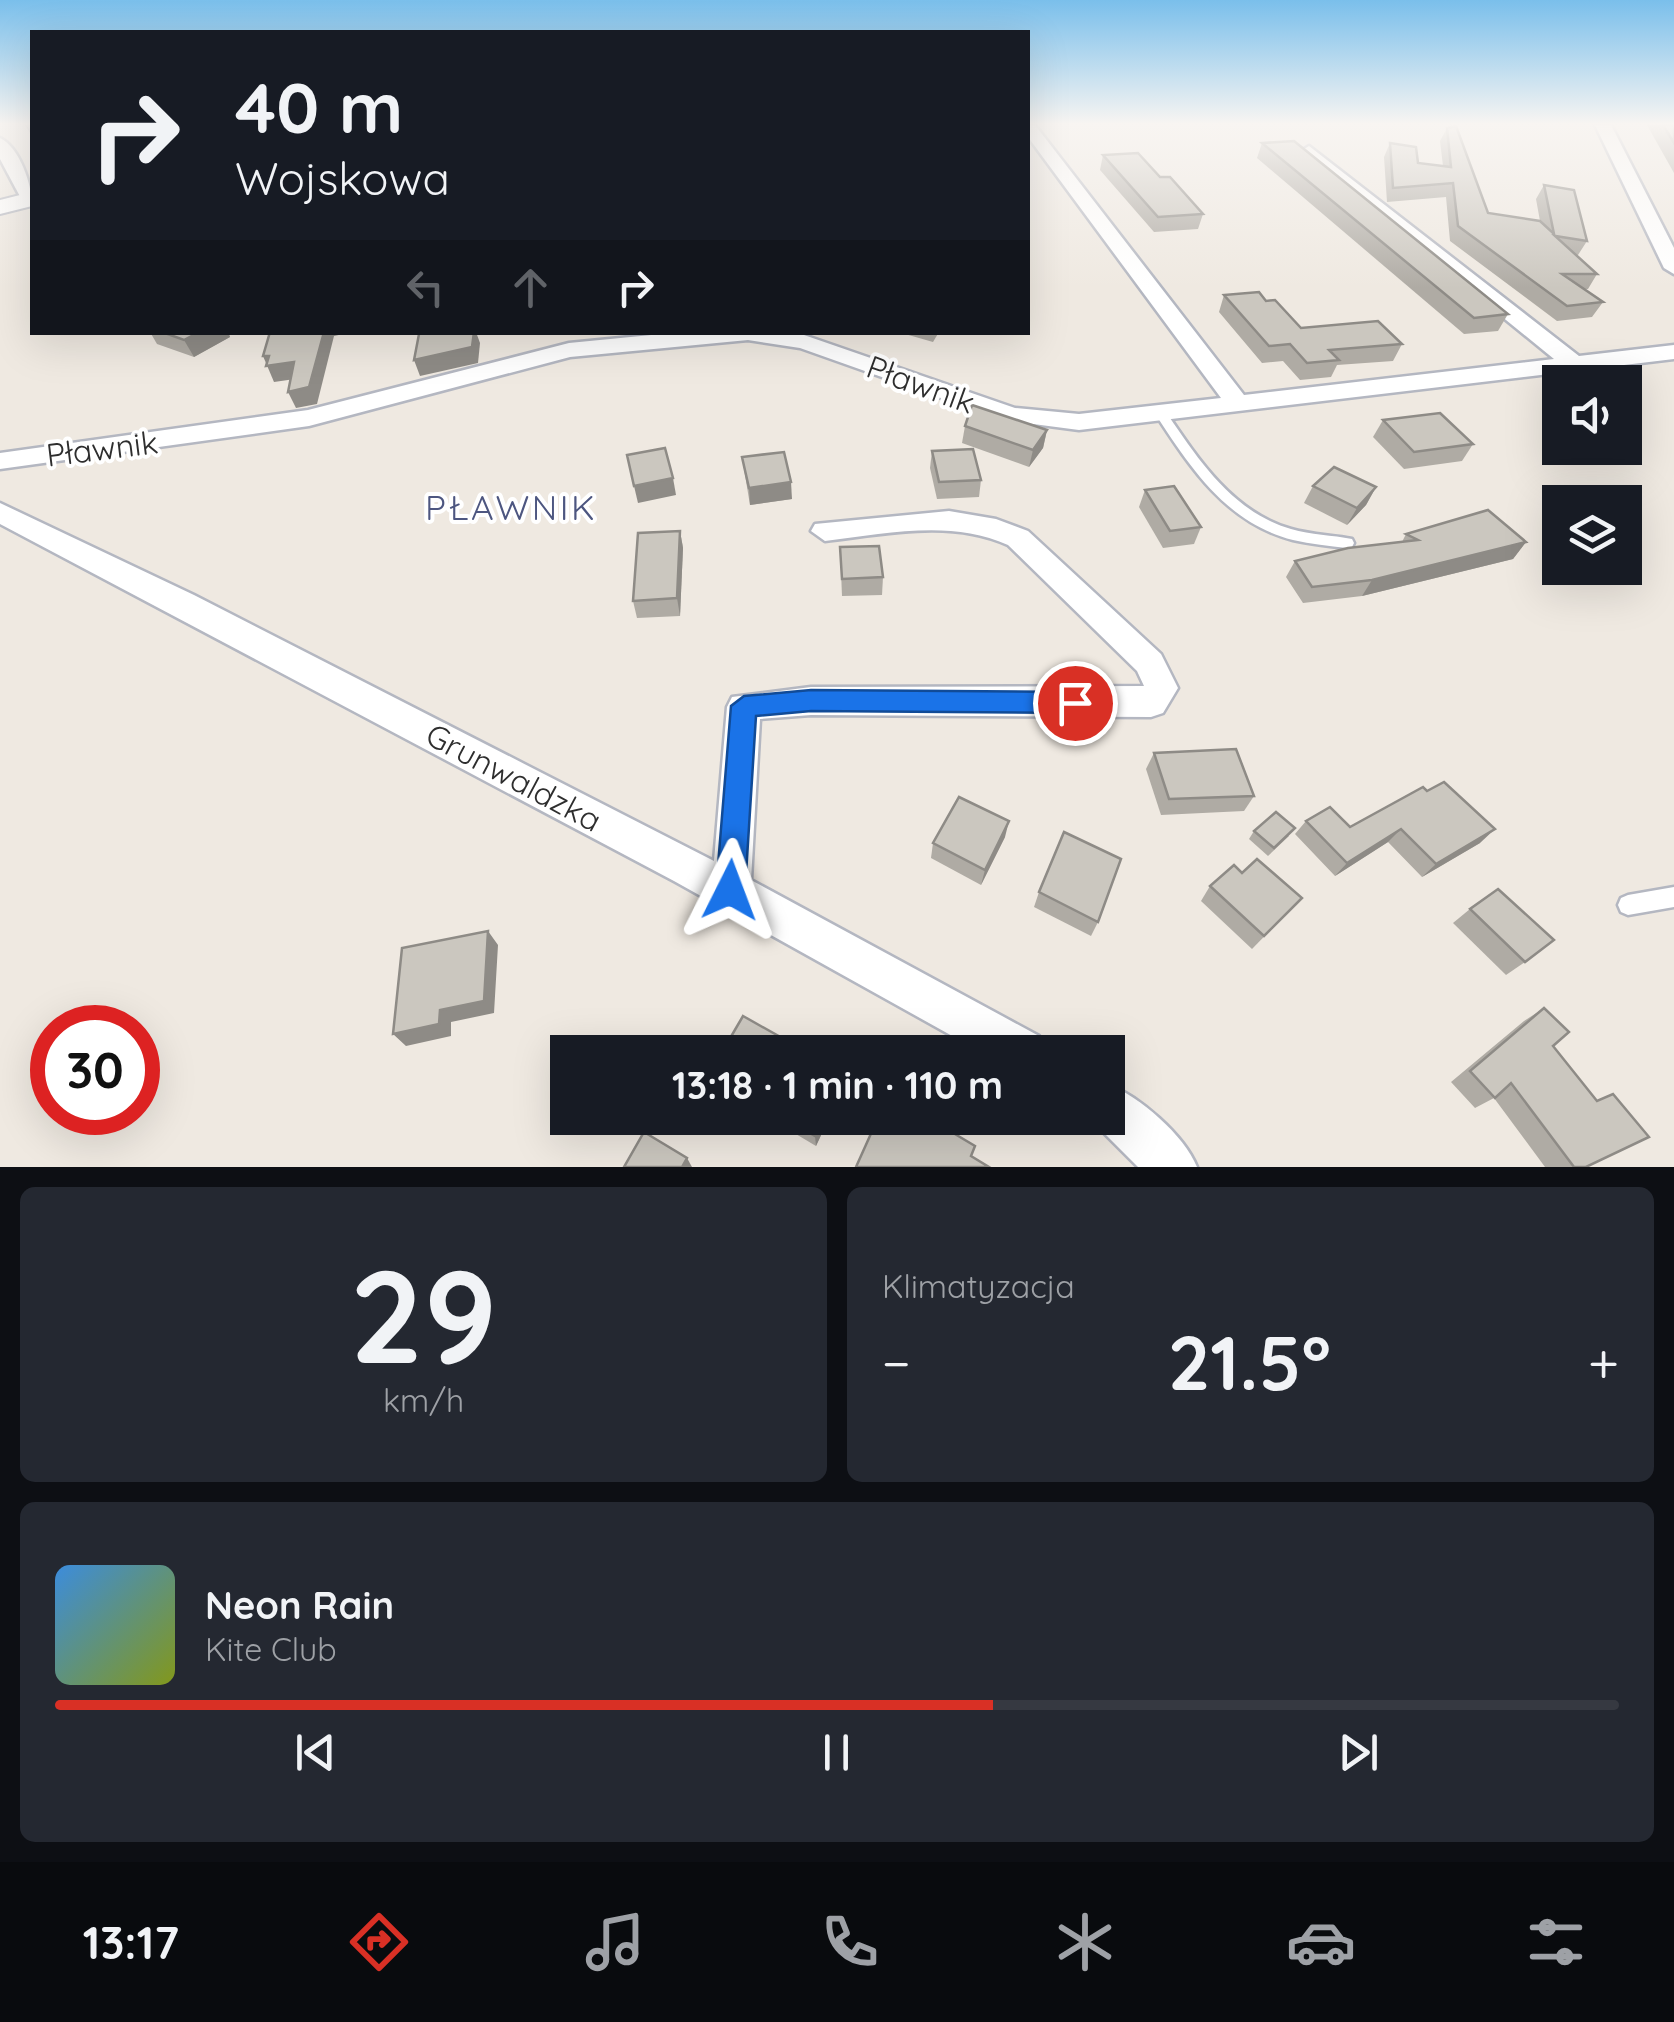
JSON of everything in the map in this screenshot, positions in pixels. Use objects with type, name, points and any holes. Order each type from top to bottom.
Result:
[{"type":"street","points":[[1068,179],[1238,404]]},
{"type":"street","points":[[1344,179],[1572,362]]},
{"type":"street","points":[[1630,179],[1674,268]]},
{"type":"street","points":[[0,207],[30,200]]},
{"type":"street","name":"Pławnik","points":[[0,461],[309,418],[568,350],[737,335]]},
{"type":"street","name":"Pławnik","points":[[755,335],[804,342],[951,397],[1036,420],[1098,421],[1674,352]]},
{"type":"street","name":"Grunwaldzka","points":[[0,512],[139,579],[730,890],[994,1035]]},
{"type":"street","points":[[730,890],[744,706],[811,701],[1150,703],[1160,688],[1150,663],[1018,538],[1002,529],[949,522],[825,531]]},
{"type":"street","points":[[1125,1123],[1173,1167]]},
{"type":"lane","points":[[1160,412],[1220,494],[1243,513],[1285,533],[1348,543]]},
{"type":"lane","points":[[1628,905],[1674,897]]},
{"type":"building","points":[[1125,179],[1172,179],[1203,214],[1158,217]]},
{"type":"building","points":[[1306,179],[1342,179],[1508,314],[1474,318]]},
{"type":"building","points":[[1392,179],[1476,179],[1488,213],[1540,221],[1554,234],[1544,185],[1574,190],[1587,241],[1555,236],[1597,274],[1562,274],[1603,302],[1567,306],[1458,226],[1453,183],[1393,188]]},
{"type":"building","points":[[1259,292],[1266,301],[1275,300],[1301,328],[1378,321],[1402,344],[1329,350],[1339,360],[1307,363],[1290,344],[1269,346],[1224,295]]},
{"type":"building","points":[[269,335],[323,335],[309,387],[288,392],[294,362],[266,366],[269,356],[263,356]]},
{"type":"building","points":[[419,335],[474,335],[472,347],[414,360]]},
{"type":"building","points":[[972,405],[1047,430],[1033,450],[965,426]]},
{"type":"building","points":[[1440,413],[1473,444],[1414,452],[1383,420]]},
{"type":"building","points":[[665,448],[673,478],[634,486],[627,455]]},
{"type":"building","points":[[973,449],[981,480],[939,482],[932,451]]},
{"type":"building","points":[[784,452],[791,482],[749,488],[742,457]]},
{"type":"building","points":[[1334,467],[1376,487],[1357,508],[1313,486]]},
{"type":"building","points":[[1174,486],[1201,527],[1170,531],[1145,490]]},
{"type":"building","points":[[1488,510],[1526,542],[1372,580],[1312,587],[1295,561],[1348,548],[1418,540],[1406,534]]},
{"type":"building","points":[[680,531],[677,598],[633,601],[638,533]]},
{"type":"building","points":[[879,546],[883,577],[842,579],[840,547]]},
{"type":"building","points":[[1236,749],[1254,796],[1169,799],[1154,753]]},
{"type":"building","points":[[1444,782],[1495,829],[1436,864],[1401,829],[1347,863],[1306,821],[1330,807],[1350,827],[1423,787],[1427,791]]},
{"type":"building","points":[[959,797],[1009,821],[985,870],[933,843]]},
{"type":"building","points":[[1276,812],[1295,828],[1274,848],[1254,831]]},
{"type":"building","points":[[1064,832],[1121,859],[1098,922],[1039,892]]},
{"type":"building","points":[[1257,859],[1302,898],[1264,936],[1210,886],[1234,865],[1242,873]]},
{"type":"building","points":[[1498,889],[1554,940],[1525,962],[1470,909]]},
{"type":"building","points":[[488,931],[484,1001],[440,1010],[439,1024],[393,1034],[402,948]]},
{"type":"building","points":[[1544,1008],[1569,1032],[1553,1046],[1597,1101],[1613,1094],[1649,1137],[1586,1167],[1574,1167],[1511,1083],[1495,1098],[1470,1071]]},
{"type":"building","points":[[743,1016],[777,1035],[732,1035]]},
{"type":"building","points":[[642,1135],[649,1135],[687,1158],[682,1167],[624,1167]]},
{"type":"building","points":[[870,1135],[957,1135],[975,1146],[971,1156],[989,1167],[856,1167]]},
{"type":"district","name":"PŁAWNIK","points":[[511,507]]},
{"type":"route","points":[[730,890],[744,706],[811,701],[1075,703]]}]
